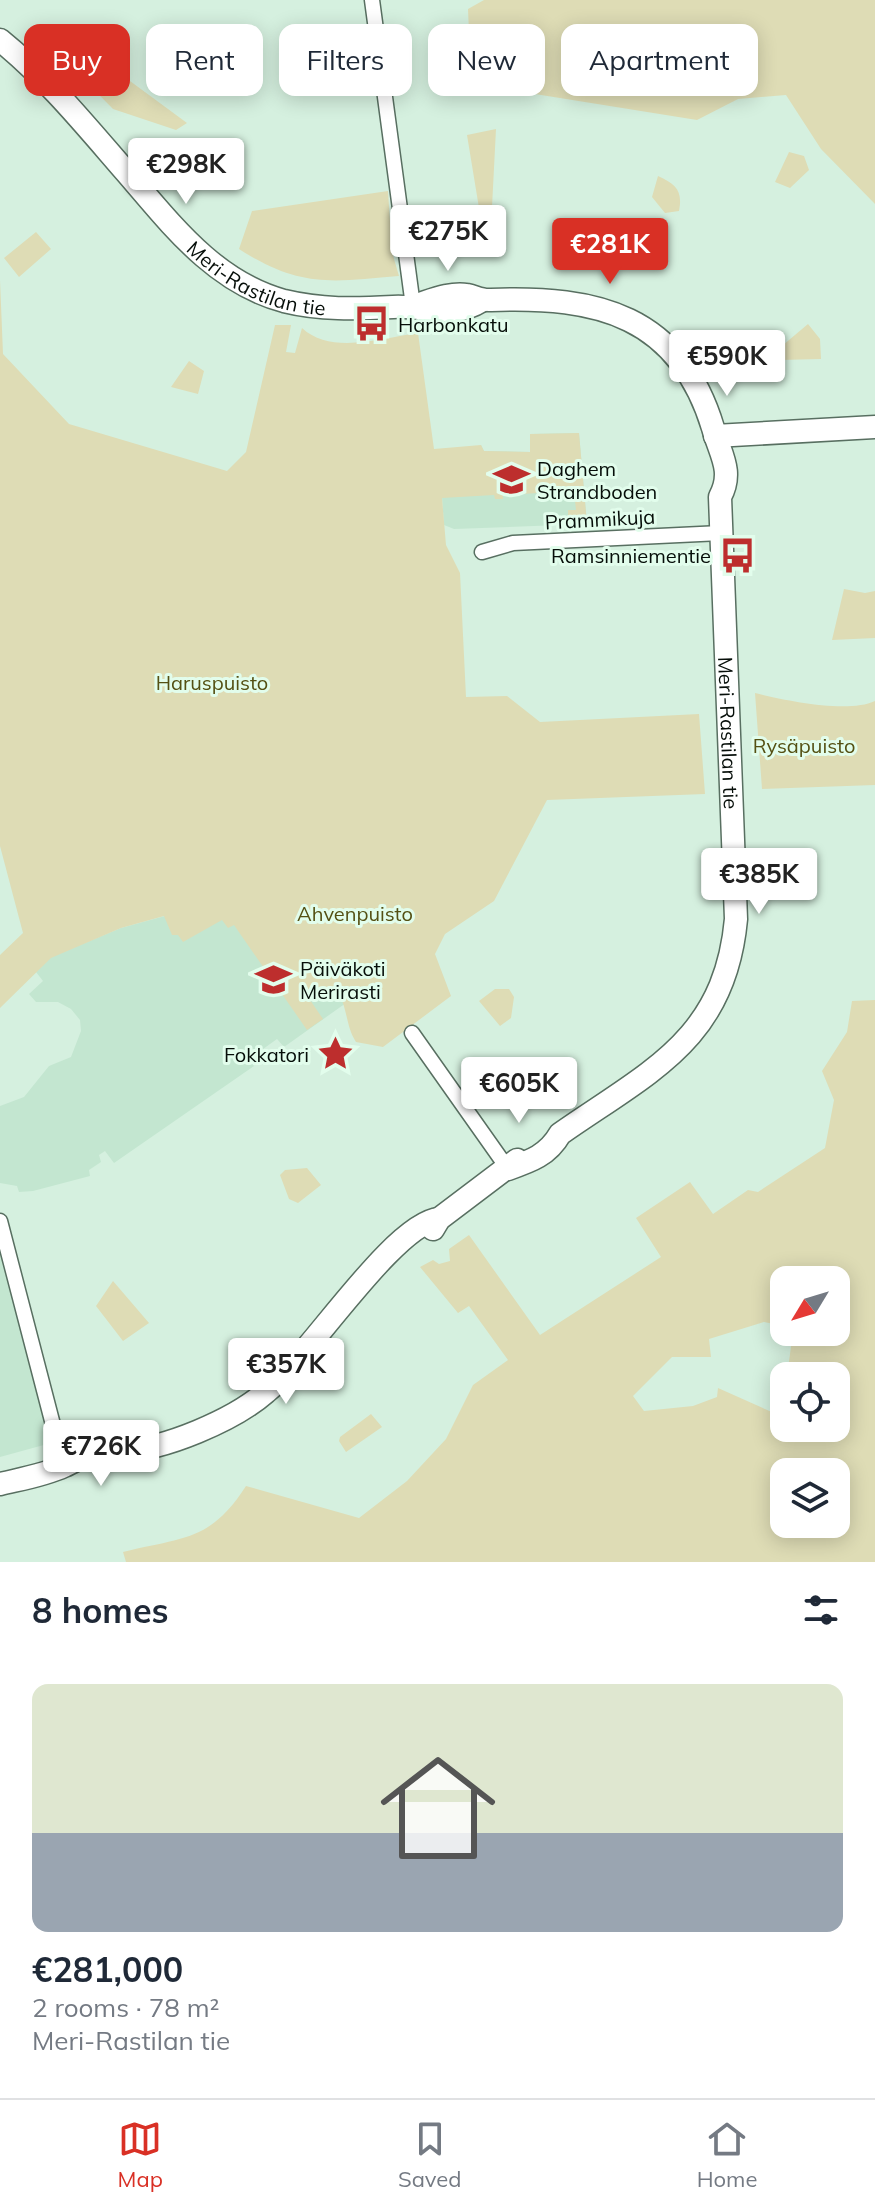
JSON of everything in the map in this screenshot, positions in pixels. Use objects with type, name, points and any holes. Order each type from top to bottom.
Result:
[{"type":"street","points":[[372,0],[413,306]]},
{"type":"street","name":"Meri-Rastilan tie","points":[[0,40],[61,98],[184,239],[205,259],[237,281],[282,300],[317,308],[413,306],[457,311],[467,310],[482,301],[568,300],[607,309],[630,320],[662,344],[692,379],[715,436],[713,486],[720,497],[736,899],[731,958],[715,1002],[692,1035],[658,1065],[560,1134],[535,1142],[508,1169],[439,1219],[426,1220],[397,1241],[298,1361],[250,1405],[190,1434],[122,1452],[94,1452],[64,1467],[0,1484]]},
{"type":"street","points":[[715,436],[875,427]]},
{"type":"street","name":"Prammikuja","points":[[482,552],[513,543],[721,533]]},
{"type":"street","points":[[412,1033],[508,1169]]},
{"type":"street","points":[[0,1221],[64,1467]]},
{"type":"shaded area","name":"Daghem Strandboden","points":[[579,433],[587,524],[454,529],[444,525],[442,497],[481,445],[484,451],[530,452],[530,434]]},
{"type":"shaded area","points":[[267,888],[346,1003],[284,1047],[277,1039],[249,1059],[254,1066],[114,1163],[105,1151],[99,1155],[101,1162],[89,1170],[90,1176],[33,1191],[19,1192],[17,1186],[0,1183],[0,1106],[24,1097],[49,1066],[71,1057],[81,1031],[80,1020],[71,1009],[58,1002],[36,1002],[29,994],[43,981],[36,972],[51,957],[121,928]]},
{"type":"shaded area","points":[[0,1249],[51,1443],[0,1457]]},
{"type":"green space","points":[[484,0],[875,0],[875,204],[821,149],[786,95],[738,99],[697,120],[545,96],[545,24],[469,24],[468,9]]},
{"type":"green space","points":[[130,81],[146,96],[187,123],[176,130],[113,109],[100,96],[130,96]]},
{"type":"green space","points":[[496,129],[492,207],[479,208],[467,135]]},
{"type":"green space","points":[[789,152],[804,156],[809,170],[790,188],[775,182]]},
{"type":"green space","points":[[658,176],[677,189],[679,211],[665,213],[652,197]]},
{"type":"green space","points":[[388,191],[392,252],[399,276],[334,280],[298,276],[280,271],[239,249],[252,211]]},
{"type":"green space","points":[[36,232],[51,249],[19,277],[4,258]]},
{"type":"green space","name":"Haruspuisto","points":[[0,280],[3,354],[69,424],[227,471],[246,452],[275,325],[291,325],[286,352],[295,353],[302,328],[327,341],[342,343],[418,333],[434,449],[481,445],[484,451],[530,452],[530,434],[579,433],[587,524],[568,524],[568,510],[576,510],[574,491],[503,495],[503,499],[495,499],[494,495],[442,498],[446,545],[460,573],[466,697],[507,696],[540,722],[699,714],[705,794],[547,800],[494,901],[445,934],[435,954],[451,996],[383,1047],[356,1042],[336,989],[328,994],[322,987],[308,997],[323,1019],[307,1030],[234,925],[228,928],[222,920],[183,942],[178,935],[172,935],[164,916],[121,928],[51,958],[0,1008],[0,955],[23,933],[0,846]]},
{"type":"green space","points":[[808,324],[820,339],[821,359],[780,360],[776,351]]},
{"type":"green space","points":[[189,361],[204,371],[198,394],[171,387]]},
{"type":"green space","points":[[844,589],[865,593],[875,591],[875,638],[832,640]]},
{"type":"green space","name":"Rysäpuisto","points":[[755,693],[832,706],[863,705],[875,701],[875,785],[762,789]]},
{"type":"green space","points":[[495,989],[509,989],[514,997],[511,1018],[500,1026],[479,1001]]},
{"type":"green space","points":[[875,1000],[875,1562],[126,1562],[123,1552],[179,1539],[207,1528],[233,1504],[246,1486],[359,1518],[407,1481],[446,1439],[473,1385],[508,1360],[469,1306],[458,1313],[420,1267],[433,1260],[439,1264],[450,1261],[449,1249],[469,1235],[540,1335],[661,1257],[636,1218],[690,1182],[713,1214],[748,1190],[758,1192],[825,1148],[834,1100],[822,1071],[847,1032],[852,1001]],"holes":[[[770,1266],[850,1266],[850,1346],[791,1346],[789,1362],[850,1362],[850,1442],[770,1442],[770,1411],[718,1388],[717,1397],[693,1406],[644,1411],[633,1396],[672,1357],[711,1357],[709,1339],[764,1322],[770,1323]]]},
{"type":"green space","points":[[307,1168],[321,1185],[298,1203],[289,1199],[280,1175],[285,1170]]},
{"type":"green space","points":[[113,1281],[149,1323],[123,1341],[96,1306]]},
{"type":"green space","points":[[371,1414],[382,1427],[346,1452],[339,1441],[340,1437]]},
{"type":"place","name":"Harbonkatu","points":[[372,324]]},
{"type":"place","name":"Daghem Strandboden","points":[[511,479]]},
{"type":"place","name":"Ramsinniementie","points":[[737,555]]},
{"type":"place","name":"Päiväkoti Merirasti","points":[[274,980]]},
{"type":"place","name":"Fokkatori","points":[[335,1054]]},
{"type":"park label","name":"Ahvenpuisto","points":[[355,913]]}]
